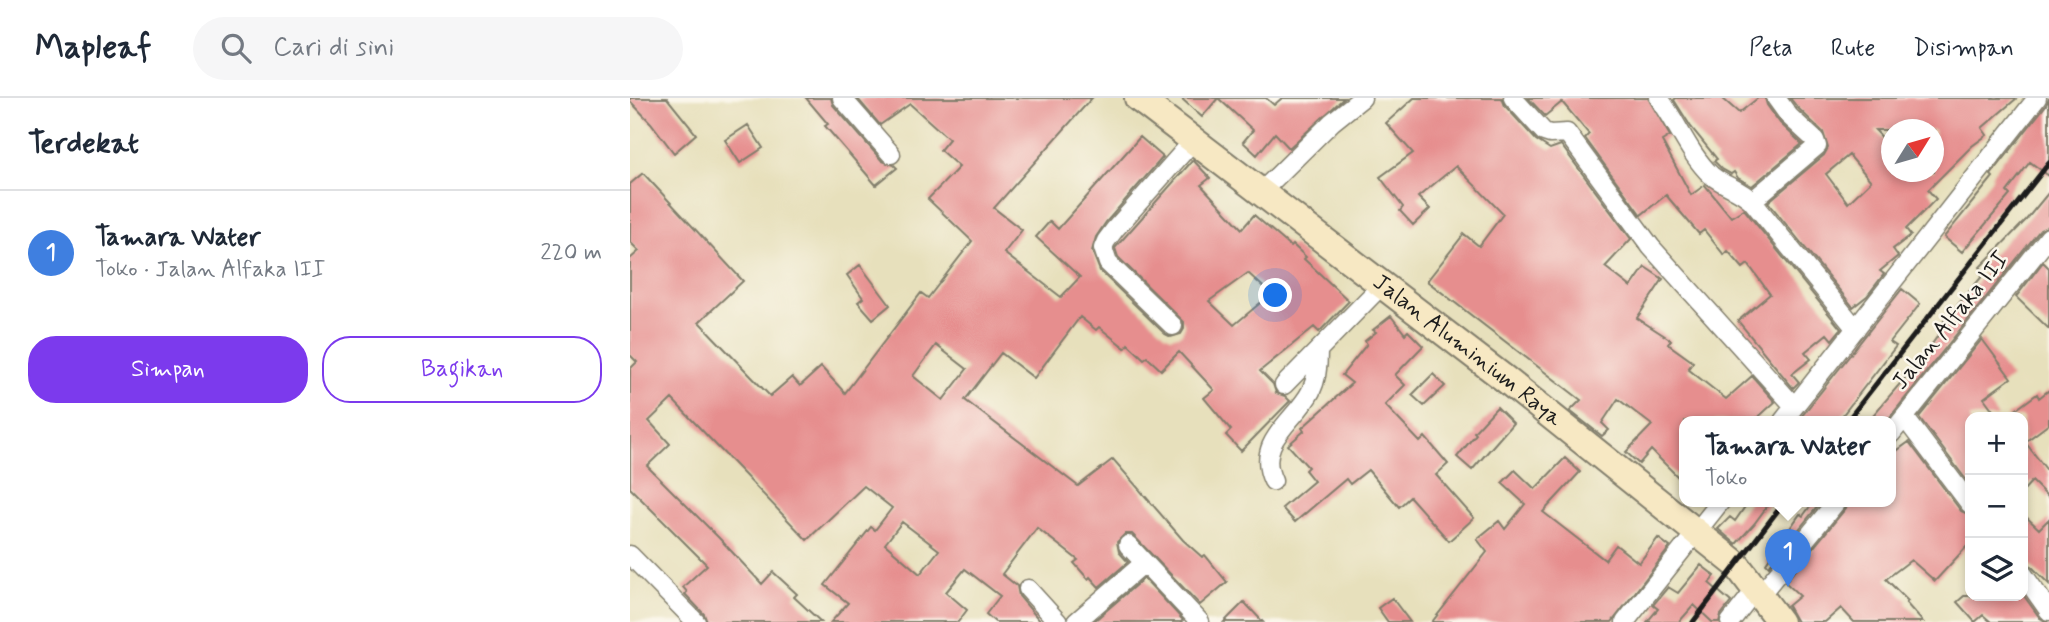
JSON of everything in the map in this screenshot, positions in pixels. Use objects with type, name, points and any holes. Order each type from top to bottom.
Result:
[{"type":"main road","name":"Jalan Aluminium Raya","points":[[1138,98],[1505,379],[1736,565],[1780,622]]},
{"type":"street","points":[[842,98],[891,154]]},
{"type":"street","points":[[1261,192],[1332,122],[1362,98]]},
{"type":"street","points":[[1513,98],[1544,132],[1567,133],[1651,247],[1789,414],[2037,98]]},
{"type":"street","points":[[1659,98],[1700,163],[1719,181],[1740,191],[1752,201],[1856,329]]},
{"type":"street","points":[[1752,201],[1816,146],[1815,139],[1789,116],[1776,98]]},
{"type":"street","points":[[1173,326],[1108,263],[1103,248],[1115,229],[1194,141]]},
{"type":"street","name":"Jalan Alfaka III","points":[[1896,428],[2048,242]]},
{"type":"street","points":[[1284,386],[1381,286]]},
{"type":"street","points":[[1273,481],[1269,472],[1268,454],[1283,425],[1311,392],[1318,367],[1318,353]]},
{"type":"street","points":[[1905,418],[1965,497]]},
{"type":"street","points":[[1625,622],[1716,507]]},
{"type":"street","points":[[1730,622],[1832,507]]},
{"type":"street","points":[[1128,545],[1200,622]]},
{"type":"street","points":[[630,555],[696,622]]},
{"type":"street","points":[[1076,622],[1144,563]]},
{"type":"street","points":[[2028,581],[2049,611]]},
{"type":"street","points":[[1028,589],[1058,622]]},
{"type":"building","points":[[630,98],[667,98],[696,134],[674,153]]},
{"type":"building","points":[[806,98],[831,98],[833,105],[882,161],[897,168],[876,185],[825,126],[828,124]]},
{"type":"building","points":[[857,98],[1092,98],[994,208],[1022,230],[1004,253],[1061,297],[1080,277],[1036,237],[1050,221],[1058,229],[1140,137],[1163,157],[1106,222],[1096,237],[1092,251],[1100,271],[1165,334],[1171,337],[1181,334],[1184,322],[1118,257],[1115,248],[1193,160],[1210,178],[1201,185],[1242,229],[1254,215],[1291,247],[1293,245],[1306,257],[1304,259],[1349,301],[1319,332],[1314,327],[1260,371],[1273,384],[1276,393],[1290,401],[1241,451],[1226,435],[1231,430],[1204,398],[1214,390],[1179,352],[1161,370],[1128,344],[1125,348],[1099,327],[1096,330],[1080,317],[1034,378],[1001,353],[965,400],[1078,486],[1113,459],[1183,540],[1202,557],[1205,555],[1227,582],[1200,605],[1132,534],[1125,534],[1117,542],[1119,552],[1128,562],[1099,587],[1074,563],[1078,560],[1037,528],[1002,574],[1017,586],[1019,596],[1041,622],[995,622],[986,614],[1000,596],[965,569],[946,592],[967,610],[958,622],[831,622],[848,603],[825,585],[871,527],[875,530],[892,508],[864,486],[807,540],[672,399],[649,421],[670,444],[647,466],[762,584],[773,572],[797,594],[794,597],[821,622],[707,622],[704,614],[685,594],[687,592],[683,587],[707,565],[630,488],[630,369],[637,362],[630,355],[630,259],[639,251],[630,242],[630,184],[643,173],[743,281],[699,322],[770,396],[792,377],[800,386],[821,367],[845,393],[921,293],[928,298],[972,241],[928,199],[959,167],[940,150],[949,139],[910,104],[880,125]],"holes":[[[1248,273],[1271,294],[1234,325],[1209,301]],[[936,345],[967,369],[943,400],[913,376]],[[902,522],[939,550],[920,574],[885,544]]]},
{"type":"building","points":[[1181,98],[1218,98],[1202,117]]},
{"type":"building","points":[[1218,98],[1266,98],[1274,105],[1282,98],[1344,98],[1289,148],[1275,133],[1257,155],[1243,142],[1253,130]]},
{"type":"building","points":[[1414,98],[1502,98],[1505,106],[1536,140],[1550,149],[1561,145],[1631,239],[1605,267],[1631,287],[1645,267],[1663,279],[1637,318],[1671,340],[1668,344],[1693,362],[1688,369],[1726,399],[1752,376],[1775,402],[1760,416],[1679,416],[1679,478],[1651,450],[1639,464],[1626,452],[1652,425],[1618,399],[1602,423],[1609,430],[1602,436],[1570,411],[1581,400],[1427,281],[1464,234],[1479,246],[1503,214],[1456,166],[1418,197],[1430,209],[1413,225],[1400,211],[1403,207],[1380,177],[1413,153],[1386,123]]},
{"type":"building","points":[[1528,98],[1648,98],[1670,136],[1662,141],[1691,195],[1705,185],[1731,217],[1744,209],[1841,329],[1832,340],[1827,334],[1805,352],[1811,359],[1792,374],[1799,382],[1793,388],[1738,321],[1770,294],[1748,264],[1743,268],[1728,251],[1724,255],[1704,230],[1699,234],[1666,195],[1641,215],[1585,138],[1589,134],[1562,102],[1545,116]]},
{"type":"building","points":[[1722,98],[1739,113],[1758,98],[1765,98],[1780,123],[1802,144],[1752,186],[1738,178],[1734,172],[1731,174],[1722,169],[1714,161],[1717,159],[1691,127],[1674,100]]},
{"type":"building","points":[[1790,98],[2017,98],[1982,128],[1987,135],[1944,174],[1944,119],[1881,119],[1881,130],[1875,130],[1881,136],[1881,182],[1936,182],[1928,190],[1936,199],[1906,229],[1911,235],[1893,249],[1898,256],[1880,271],[1884,274],[1867,296],[1853,307],[1768,202],[1824,155],[1828,148],[1823,132]],"holes":[[[1849,155],[1871,181],[1848,203],[1826,174]]]},
{"type":"building","points":[[2049,98],[2049,176],[2030,162],[2007,192],[2010,195],[1962,252],[1944,237],[1993,177],[1991,175]]},
{"type":"building","points":[[748,125],[763,148],[740,163],[725,140]]},
{"type":"building","points":[[2049,192],[2049,226],[2040,230],[1891,416],[1872,416],[1923,357],[1946,324],[1943,322],[1985,273],[1980,267]]},
{"type":"building","points":[[2043,262],[2049,268],[2049,329],[2016,297]]},
{"type":"building","points":[[860,265],[890,305],[873,319],[858,302],[863,298],[847,275]]},
{"type":"building","points":[[1902,289],[1920,304],[1890,342],[1896,346],[1842,416],[1802,416]]},
{"type":"building","points":[[1391,316],[1405,334],[1408,331],[1423,346],[1395,375],[1405,385],[1385,405],[1420,442],[1425,437],[1448,464],[1436,475],[1474,518],[1449,541],[1410,497],[1399,507],[1368,470],[1350,484],[1346,479],[1295,522],[1282,508],[1314,481],[1305,470],[1308,467],[1288,445],[1304,431],[1302,428],[1352,383],[1342,375],[1367,344],[1365,341],[1376,332],[1373,330]]},
{"type":"building","points":[[1982,339],[2011,378],[1984,398],[1994,412],[1965,412],[1965,478],[1919,417]]},
{"type":"building","points":[[1433,374],[1445,386],[1424,406],[1412,395]]},
{"type":"building","points":[[2049,390],[2049,424],[2028,440],[2028,412],[2013,412],[2037,394],[2039,398]]},
{"type":"building","points":[[1497,407],[1513,423],[1472,470],[1457,457],[1476,434],[1474,432]]},
{"type":"building","points":[[1909,442],[1965,513],[1965,548],[1935,581],[1911,560],[1886,579],[1908,601],[1906,603],[1923,622],[1854,622],[1841,608],[1825,622],[1797,622],[1788,606],[1800,596],[1785,582],[1846,507],[1896,507],[1896,451]]},
{"type":"building","points":[[2028,446],[2049,473],[2049,498],[2032,481],[2028,485]]},
{"type":"building","points":[[1565,458],[1580,472],[1543,512],[1605,560],[1616,545],[1639,563],[1658,538],[1670,547],[1612,622],[1432,622],[1487,552],[1477,539],[1499,521],[1505,529],[1525,504],[1502,483],[1515,470],[1535,489]]},
{"type":"building","points":[[1745,507],[1767,507],[1736,544],[1718,529],[1730,517],[1735,521]]},
{"type":"building","points":[[1810,507],[1817,507],[1769,566],[1766,563],[1800,514],[1803,516]]},
{"type":"building","points":[[2028,519],[2039,529],[2049,519],[2049,584],[2028,563]]},
{"type":"building","points":[[1701,565],[1715,576],[1709,583],[1731,602],[1719,622],[1712,622],[1694,605],[1679,622],[1647,622],[1658,609],[1653,605],[1668,587],[1678,593]]},
{"type":"building","points":[[1144,578],[1183,620],[1181,622],[1093,622]]},
{"type":"building","points":[[1964,596],[1965,601],[2028,601],[2040,618],[2048,622],[1991,622],[1983,615],[1975,622],[1957,602]]},
{"type":"building","points":[[1392,598],[1410,622],[1388,622],[1378,608]]},
{"type":"building","points":[[1244,602],[1263,622],[1224,622]]},
{"type":"railway","points":[[1851,416],[2049,163]]},
{"type":"railway","points":[[1693,622],[1780,507]]},
{"type":"place","name":"Tamara Water","points":[[1788,587]]}]
